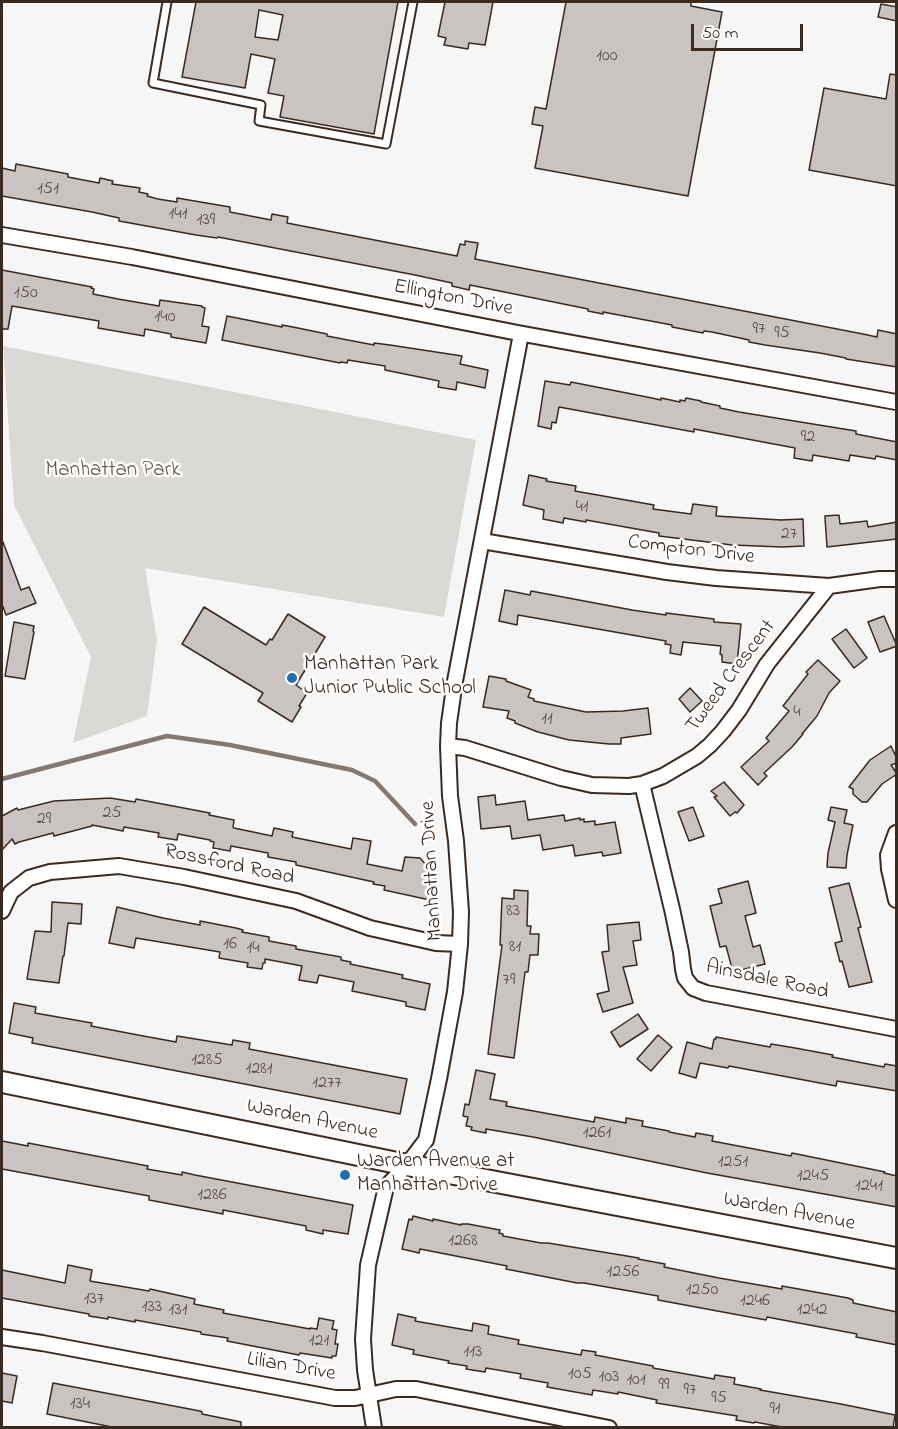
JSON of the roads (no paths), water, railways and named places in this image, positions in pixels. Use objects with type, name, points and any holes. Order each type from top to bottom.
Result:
[{"type":"main road","name":"Warden Avenue","points":[[2,1082],[406,1165],[897,1258]]},
{"type":"street","name":"Ellington Drive","points":[[2,234],[132,257],[521,334],[897,402]]},
{"type":"street","name":"Manhattan Drive","points":[[374,1428],[365,1370],[363,1339],[368,1264],[386,1187],[426,1140],[455,992],[461,912],[450,796],[449,723],[521,334]]},
{"type":"street","name":"Compton Drive","points":[[482,541],[716,578],[829,586],[897,579]]},
{"type":"street","name":"Tweed Crescent","points":[[448,746],[474,750],[561,778],[592,785],[629,786],[663,776],[696,756],[717,738],[739,710],[767,664],[829,586]]},
{"type":"street","name":"Ainsdale Road","points":[[642,784],[676,931],[682,969],[685,978],[693,988],[706,993],[897,1029]]},
{"type":"street","points":[[897,833],[888,855],[897,900]]},
{"type":"street","name":"Rossford Road","points":[[2,911],[11,892],[29,878],[50,872],[119,866],[287,899],[324,910],[369,928],[436,943],[460,944]]},
{"type":"street","name":"Lilian Drive","points":[[2,1337],[335,1398],[355,1398],[396,1389],[416,1389],[609,1428]]},
{"type":"lane","points":[[167,2],[153,84],[261,105],[259,120],[386,144],[413,2]]},
{"type":"waterway","points":[[2,779],[167,736],[230,745],[352,770],[375,781],[415,824]]},
{"type":"place","name":"Manhattan Park Junior Public School","points":[[292,678]]},
{"type":"place","name":"Warden Avenue at Manhattan Drive","points":[[345,1175]]},
{"type":"park label","name":"Manhattan Park","points":[[113,472]]}]
